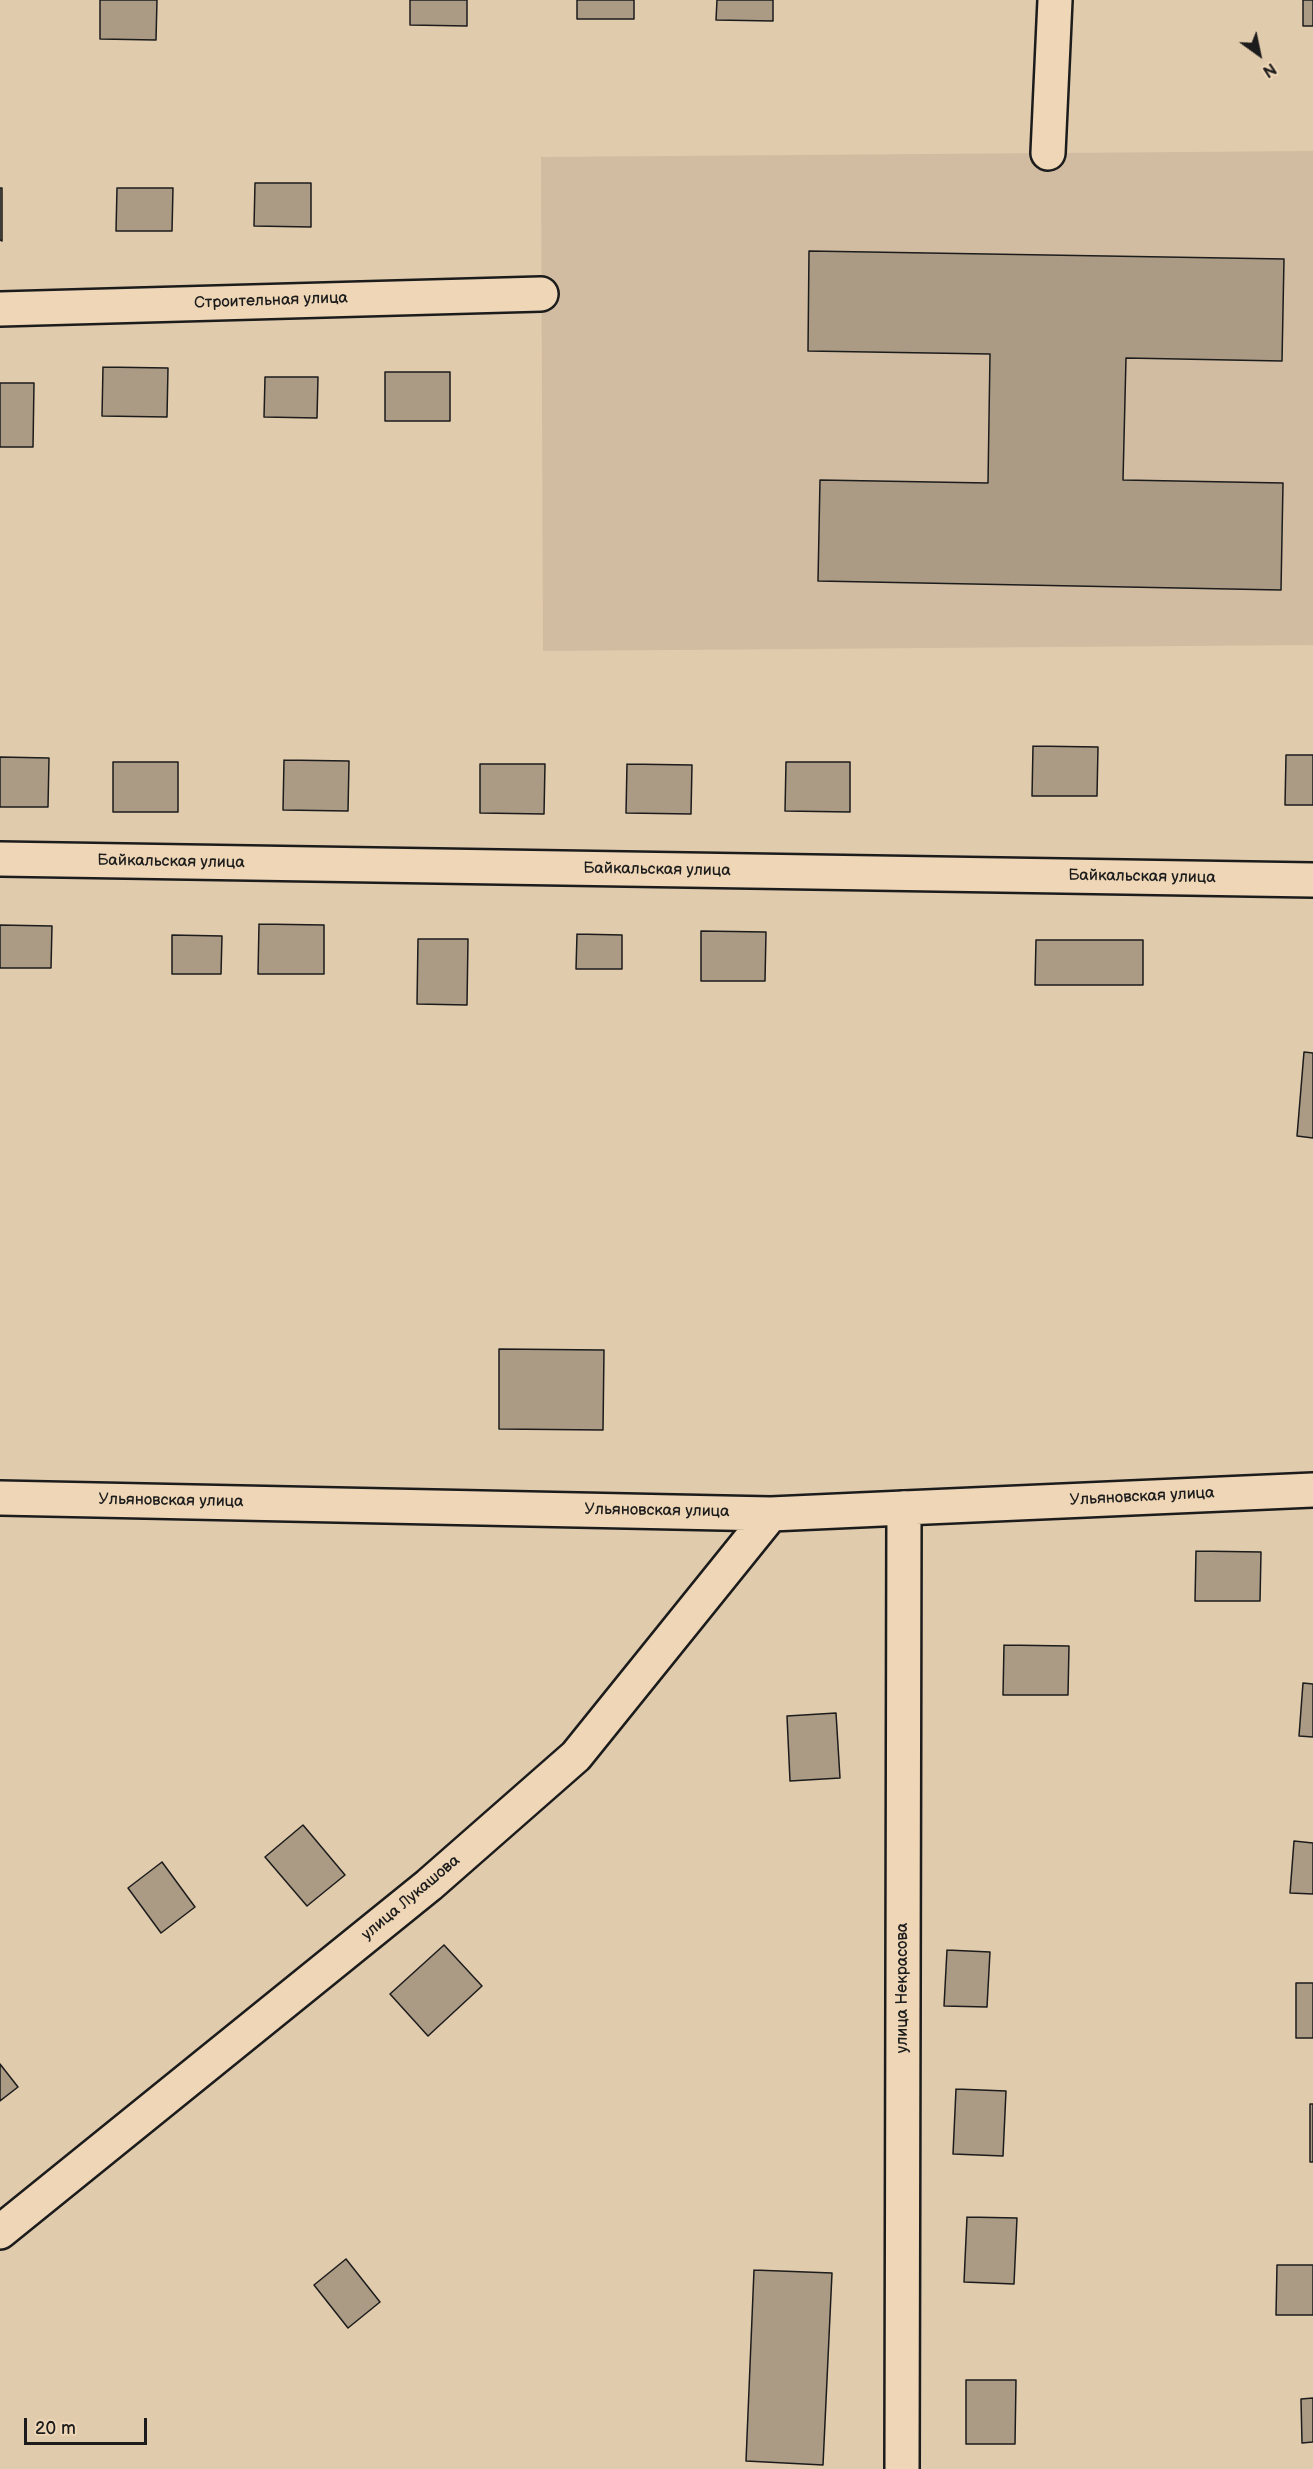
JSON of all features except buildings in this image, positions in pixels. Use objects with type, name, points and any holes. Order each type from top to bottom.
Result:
[{"type":"street","points":[[1048,153],[1054,0]]},
{"type":"street","name":"Строительная улица","points":[[0,309],[541,294]]},
{"type":"street","name":"Байкальская улица","points":[[0,860],[1313,880]]},
{"type":"street","name":"Ульяновская улица","points":[[0,1498],[771,1514],[1313,1490]]},
{"type":"street","name":"улица Некрасова","points":[[902,2469],[904,1508]]},
{"type":"street","name":"улица Лукашова","points":[[0,2232],[429,1885],[576,1756],[771,1514]]},
{"type":"shaded area","points":[[1313,151],[1313,645],[543,651],[541,157]]}]
